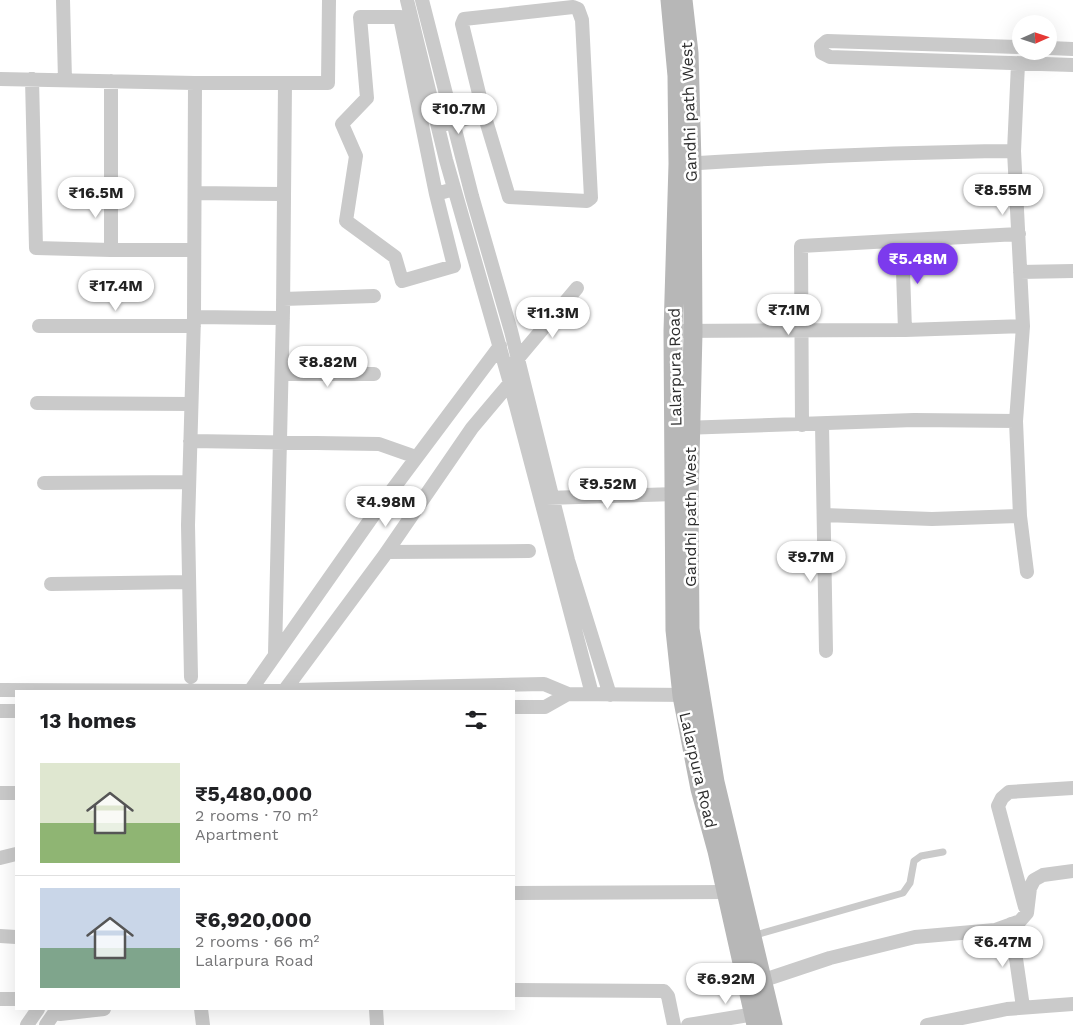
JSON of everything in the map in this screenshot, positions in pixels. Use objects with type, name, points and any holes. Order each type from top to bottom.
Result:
[{"type":"street","points":[[62,0],[65,80]]},
{"type":"street","points":[[0,79],[195,83],[328,83],[329,0]]},
{"type":"street","points":[[408,0],[438,126],[476,266],[509,377],[610,695]]},
{"type":"street","points":[[422,0],[517,358],[538,444],[547,498],[592,694]]},
{"type":"street","name":"Lalarpura Road","points":[[670,0],[685,164],[673,331],[683,428],[676,494],[675,630],[691,695],[700,789],[726,892],[763,1019]]},
{"type":"street","name":"Gandhi path West","points":[[683,0],[689,53],[685,164],[693,332],[683,428],[691,695],[715,782],[761,981],[763,1019]]},
{"type":"street","points":[[574,7],[578,9],[582,20],[591,198],[587,201],[565,201],[509,197],[484,114],[462,24],[464,19],[574,7]]},
{"type":"street","points":[[360,17],[400,17],[436,194],[454,266],[402,281],[395,256],[346,221],[356,156],[342,124],[366,98],[360,17]]},
{"type":"street","points":[[1012,46],[830,41],[824,42],[821,46],[822,53],[826,56],[1020,61],[1073,65]]},
{"type":"street","points":[[1006,46],[1020,61],[1014,151],[1023,326],[1016,421],[1020,516],[1027,572]]},
{"type":"street","points":[[1058,48],[1073,49]]},
{"type":"street","points":[[32,80],[36,248],[194,250]]},
{"type":"street","points":[[111,81],[111,250]]},
{"type":"street","points":[[191,677],[189,482],[194,321],[195,83]]},
{"type":"street","points":[[274,654],[282,374],[286,83]]},
{"type":"street","points":[[438,126],[484,114]]},
{"type":"street","points":[[685,164],[890,152],[1014,151]]},
{"type":"street","points":[[436,194],[467,174]]},
{"type":"street","points":[[195,193],[284,194]]},
{"type":"street","points":[[802,425],[803,330],[801,246],[902,242],[1019,234]]},
{"type":"street","points":[[902,242],[905,330]]},
{"type":"street","points":[[476,266],[491,261]]},
{"type":"street","points":[[1020,272],[1073,270]]},
{"type":"street","points":[[284,690],[387,552],[509,377],[517,358],[577,288]]},
{"type":"street","points":[[283,299],[374,296]]},
{"type":"street","points":[[39,326],[283,318]]},
{"type":"street","points":[[673,331],[905,330],[1023,326]]},
{"type":"street","points":[[251,690],[274,654],[416,457],[500,346]]},
{"type":"street","points":[[282,374],[374,374]]},
{"type":"street","points":[[37,403],[191,404]]},
{"type":"street","points":[[683,428],[914,420],[1016,421]]},
{"type":"street","points":[[822,424],[826,651]]},
{"type":"street","points":[[190,441],[379,444],[416,457]]},
{"type":"street","points":[[44,483],[189,482]]},
{"type":"street","points":[[547,498],[676,494]]},
{"type":"street","points":[[824,515],[932,519],[1020,516]]},
{"type":"street","points":[[387,552],[529,552]]},
{"type":"street","points":[[51,584],[189,582]]},
{"type":"street","points":[[284,690],[544,684],[568,694],[691,695]]},
{"type":"street","points":[[0,690],[45,690]]},
{"type":"street","points":[[515,707],[545,707],[568,694]]},
{"type":"street","points":[[0,711],[15,712]]},
{"type":"street","points":[[1027,913],[998,806],[1002,798],[1009,792],[1073,788]]},
{"type":"street","points":[[0,793],[15,793]]},
{"type":"street","points":[[0,858],[15,854]]},
{"type":"street","points":[[761,981],[830,958],[915,936],[995,930],[1020,921],[1027,913],[1030,888],[1034,880],[1043,875],[1073,870]]},
{"type":"street","points":[[515,893],[726,892]]},
{"type":"street","points":[[1011,924],[1023,1008]]},
{"type":"street","points":[[0,936],[15,937]]},
{"type":"street","points":[[515,990],[664,991],[668,996],[674,1025]]},
{"type":"street","points":[[0,999],[15,999]]},
{"type":"street","points":[[926,1025],[1023,1008],[1073,1004]]},
{"type":"street","points":[[27,1025],[37,1010]]},
{"type":"street","points":[[46,1025],[60,1014],[95,1010]]},
{"type":"street","points":[[201,1010],[203,1025]]},
{"type":"street","points":[[376,1010],[376,1025]]},
{"type":"street","points":[[688,1025],[763,1019]]},
{"type":"lane","points":[[751,937],[903,893],[910,884],[914,861],[921,856],[943,852]]}]
